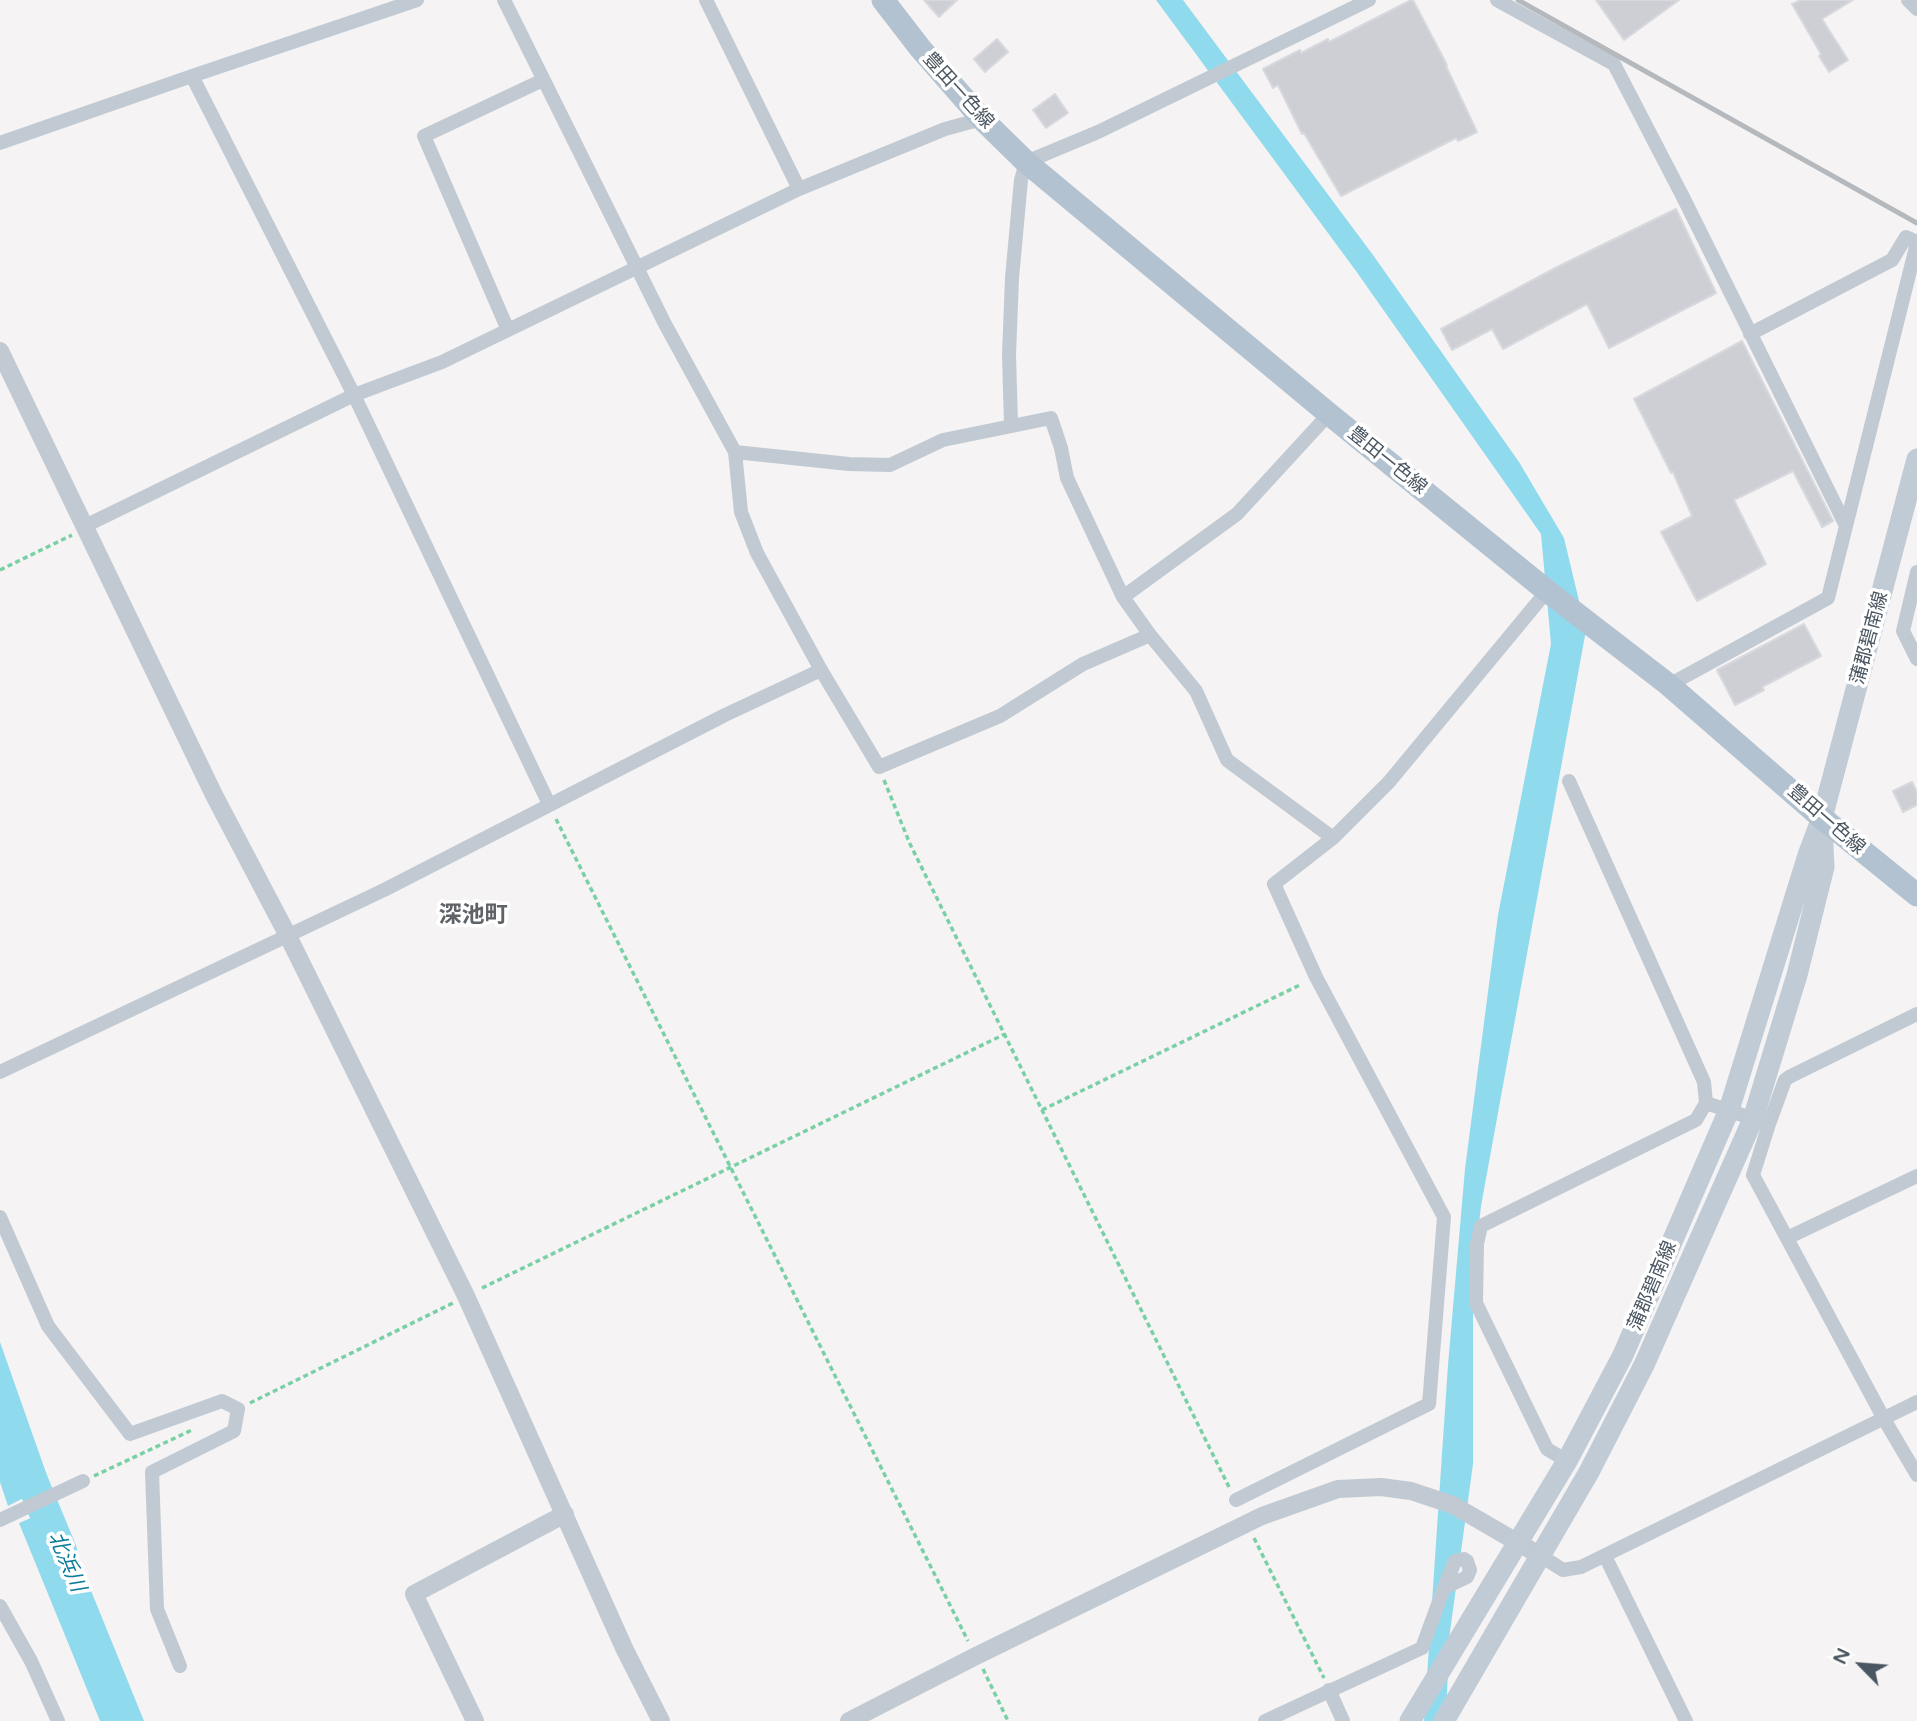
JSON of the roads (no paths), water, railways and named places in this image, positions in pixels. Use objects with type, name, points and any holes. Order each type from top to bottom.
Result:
[{"type":"main road","name":"豊田一色線","points":[[883,0],[919,48],[982,119],[1026,162],[1329,414],[1547,591],[1669,685],[1822,818],[1917,895]]},
{"type":"main road","name":"蒲郡碧南線","points":[[1410,1721],[1567,1461],[1623,1355],[1729,1110],[1808,855],[1822,818],[1917,459]]},
{"type":"main road","name":"蒲郡碧南線","points":[[1444,1721],[1589,1472],[1644,1365],[1761,1121],[1824,867],[1822,818]]},
{"type":"street","points":[[0,143],[191,75],[417,0]]},
{"type":"street","points":[[504,0],[637,269],[735,452],[741,512],[757,553],[821,670],[880,767],[1000,716],[1083,663],[1150,635]]},
{"type":"street","points":[[706,0],[799,189]]},
{"type":"street","points":[[1011,425],[1009,355],[1012,278],[1021,180],[1026,162],[1098,132],[1368,0]]},
{"type":"street","points":[[1497,0],[1614,64],[1684,197],[1845,524]]},
{"type":"street","points":[[1908,0],[1917,9]]},
{"type":"street","points":[[191,75],[354,395],[549,804]]},
{"type":"street","points":[[508,330],[424,136],[543,80]]},
{"type":"street","points":[[85,526],[354,395],[442,362],[799,189],[945,129],[982,119]]},
{"type":"street","points":[[1669,685],[1828,598],[1845,524],[1911,288],[1917,243],[1906,237],[1892,260],[1750,334]]},
{"type":"street","points":[[0,351],[214,795],[287,934],[466,1296],[625,1650],[661,1721]]},
{"type":"street","points":[[1124,597],[1237,514],[1329,414]]},
{"type":"street","points":[[735,452],[849,464],[890,465],[943,440],[1051,418],[1067,478],[1124,597],[1150,635],[1196,691],[1227,760],[1333,838]]},
{"type":"street","points":[[1917,572],[1903,631],[1917,659]]},
{"type":"street","points":[[1236,1500],[1429,1404],[1444,1217],[1316,977],[1274,884],[1333,838],[1389,782],[1547,591]]},
{"type":"street","points":[[0,1072],[384,890],[725,715],[821,670]]},
{"type":"street","points":[[1567,1461],[1547,1449],[1476,1303],[1477,1244],[1481,1226],[1696,1120],[1706,1103],[1704,1082],[1569,781]]},
{"type":"street","points":[[1917,1014],[1788,1077],[1761,1121],[1753,1175],[1917,1475]]},
{"type":"street","points":[[1706,1103],[1761,1121]]},
{"type":"street","points":[[1787,1238],[1917,1176]]},
{"type":"street","points":[[0,1217],[48,1326],[130,1434],[222,1401],[238,1409],[234,1431],[152,1472],[157,1609],[180,1666]]},
{"type":"street","points":[[849,1721],[1262,1516],[1322,1494],[1339,1489],[1381,1487],[1411,1490],[1453,1505],[1563,1570],[1581,1567],[1605,1556],[1917,1402]]},
{"type":"street","points":[[0,1520],[83,1481]]},
{"type":"street","points":[[475,1721],[414,1594],[565,1514]]},
{"type":"street","points":[[1605,1556],[1686,1721]]},
{"type":"street","points":[[1265,1721],[1422,1648],[1444,1588]]},
{"type":"street","points":[[0,1606],[31,1661],[58,1721]]},
{"type":"street","points":[[1329,1690],[1343,1721]]},
{"type":"water","points":[[1156,0],[1183,0],[1373,255],[1519,462],[1564,538],[1586,630],[1481,1206],[1473,1280],[1473,1464],[1449,1639],[1446,1721],[1424,1721],[1448,1365],[1465,1169],[1498,915],[1551,644],[1541,534],[1356,271]]},
{"type":"water","name":"北浜川","points":[[0,1342],[50,1484],[8,1506],[0,1482]]},
{"type":"water","name":"北浜川","points":[[57,1507],[144,1721],[100,1721],[19,1523]]},
{"type":"waterway","name":"北浜川","points":[[0,1404],[61,1551]]},
{"type":"railway","points":[[1518,0],[1917,223]]},
{"type":"district","name":"深池町","points":[[473,916]]}]
